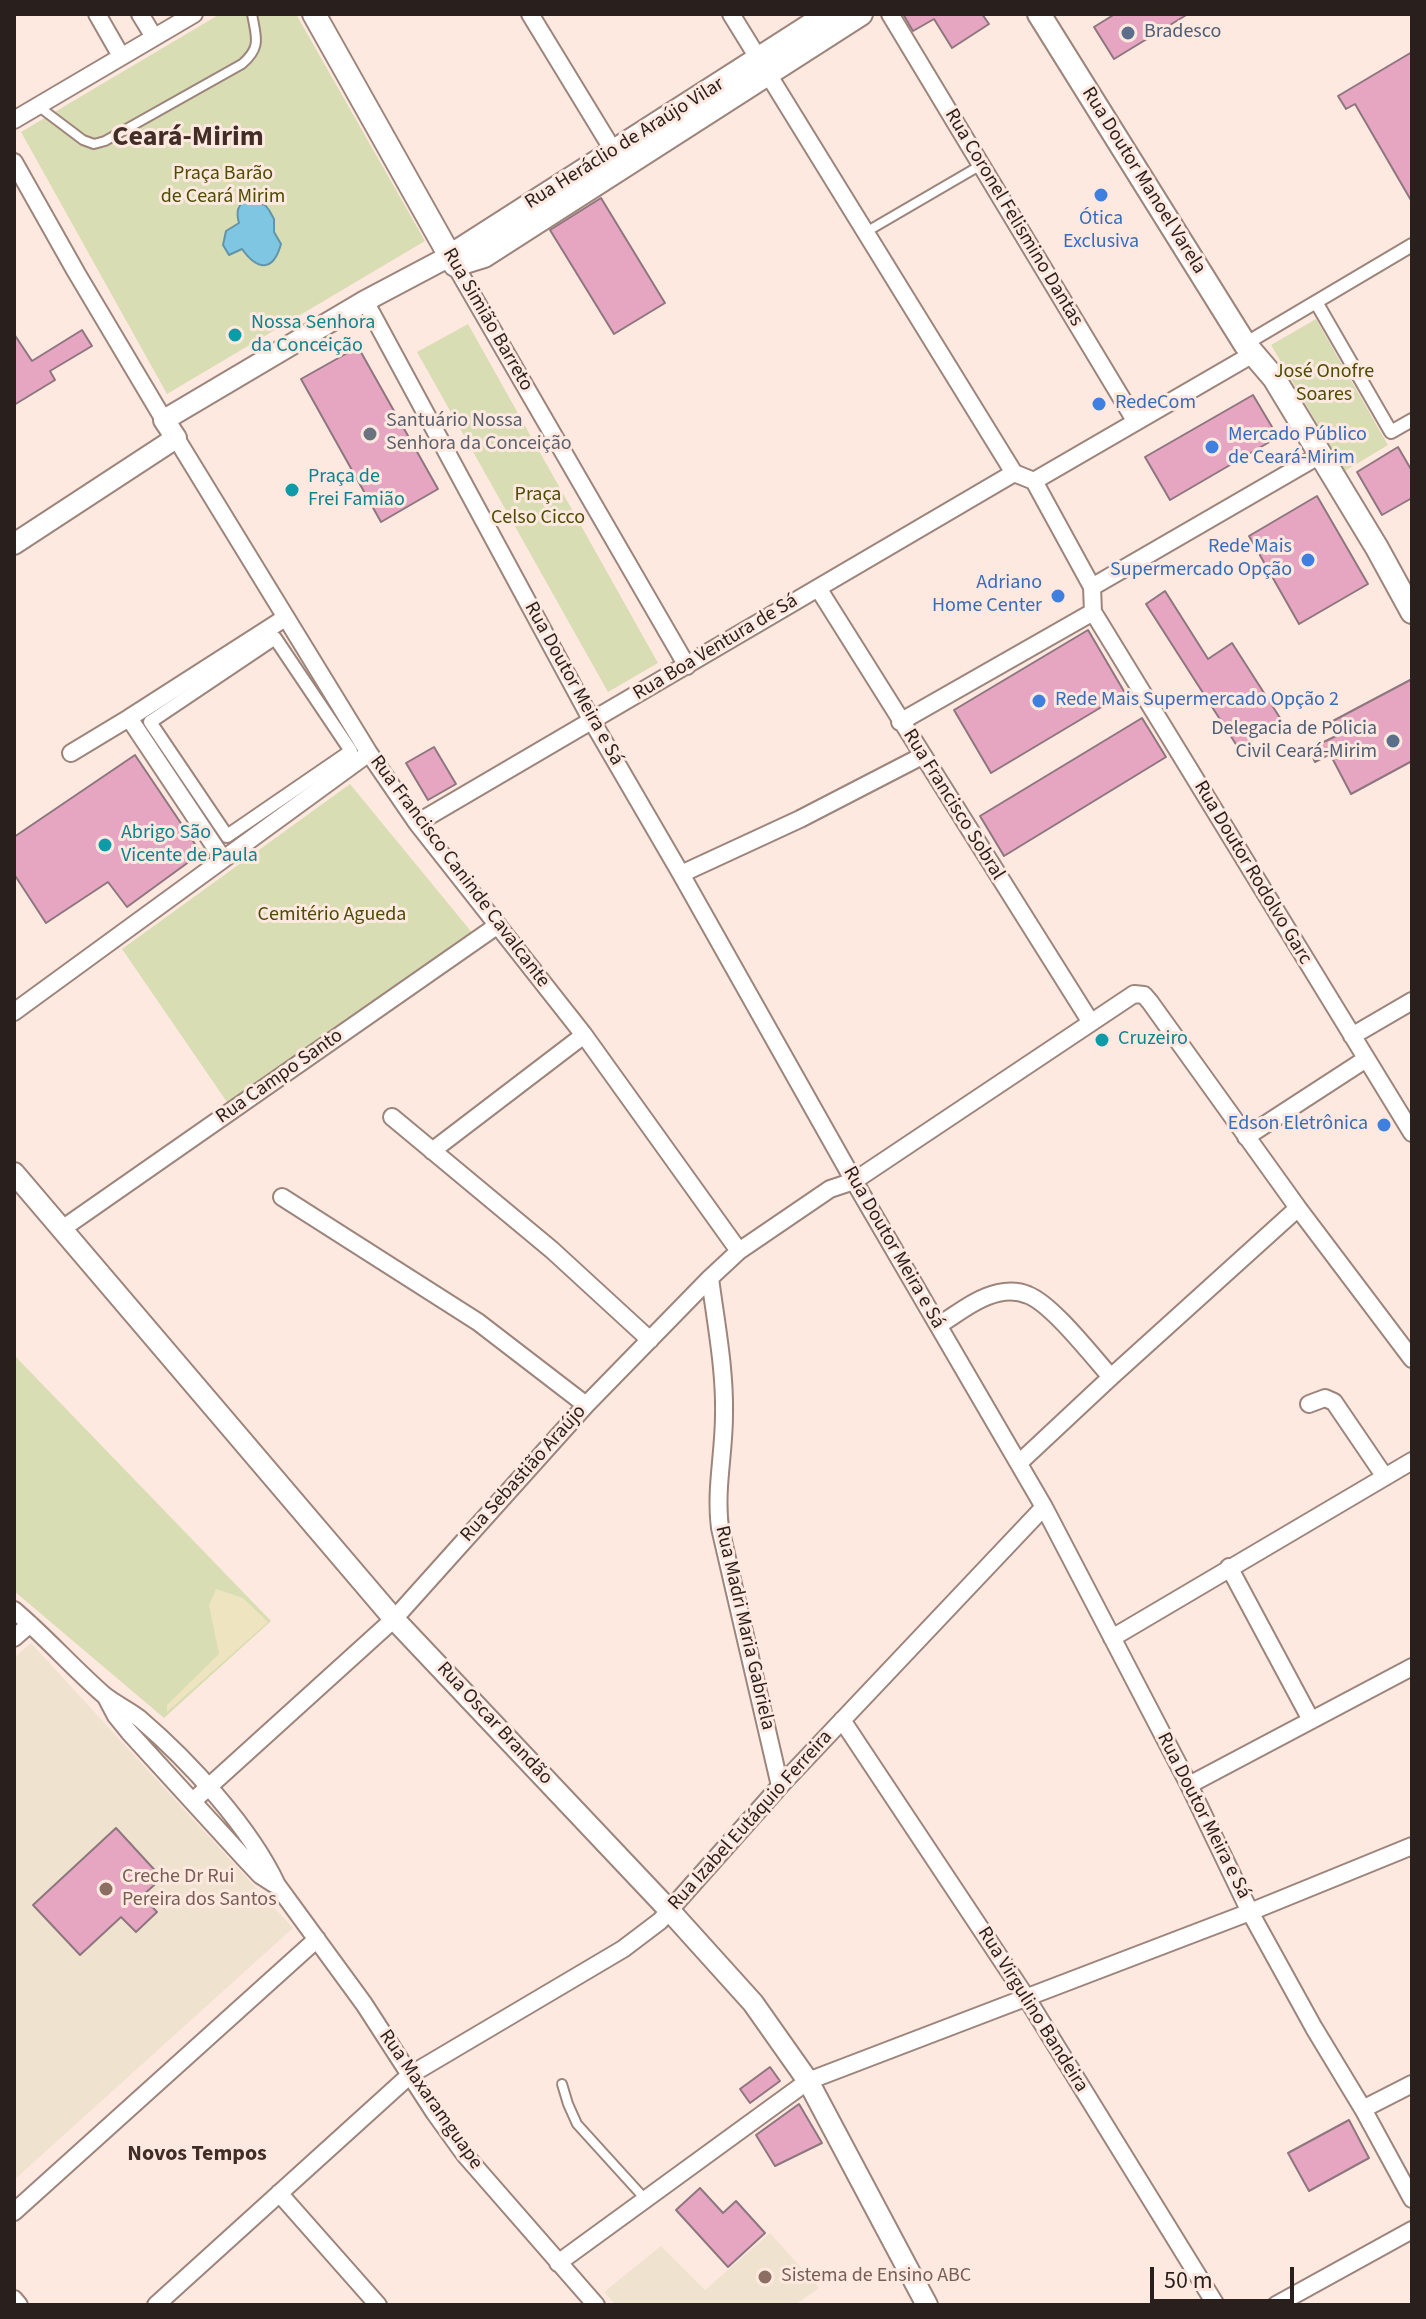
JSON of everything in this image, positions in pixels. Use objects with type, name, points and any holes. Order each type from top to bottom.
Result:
[{"type":"main road","name":"Rua Simião Barreto","points":[[314,14],[452,260]]},
{"type":"main road","points":[[763,67],[828,14]]},
{"type":"main road","points":[[763,67],[861,14]]},
{"type":"main road","name":"Rua Doutor Manoel Varela","points":[[1039,14],[1249,349],[1274,378],[1412,612]]},
{"type":"main road","name":"Rua Heráclio de Araújo Vilar","points":[[452,260],[763,67]]},
{"type":"street","points":[[97,14],[121,56]]},
{"type":"street","points":[[140,14],[154,37]]},
{"type":"street","points":[[14,120],[194,14]]},
{"type":"street","points":[[530,14],[619,159]]},
{"type":"street","points":[[731,14],[1014,473],[1034,481],[1092,587],[1093,612],[900,722]]},
{"type":"street","name":"Rua Coronel Felismino Dantas","points":[[890,14],[1136,422]]},
{"type":"street","points":[[14,162],[176,438],[14,544]]},
{"type":"street","points":[[1034,481],[1136,422],[1316,302],[1412,245]]},
{"type":"street","name":"Rua Heráclio de Araújo Vilar","points":[[164,420],[365,301],[421,271],[452,260]]},
{"type":"street","name":"Rua Simião Barreto","points":[[452,260],[687,666]]},
{"type":"street","name":"Rua Doutor Meira e Sá","points":[[365,301],[592,721],[1044,1507],[1189,1785],[1250,1912],[1412,2199]]},
{"type":"street","points":[[1316,302],[1391,432],[1412,420]]},
{"type":"street","name":"Rua Francisco Caninde Cavalcante","points":[[176,438],[369,753],[417,823],[584,1035],[739,1251]]},
{"type":"street","points":[[1092,587],[1320,455]]},
{"type":"street","name":"Rua Boa Ventura de Sá","points":[[417,823],[1014,473]]},
{"type":"street","name":"Rua Francisco Sobral","points":[[818,588],[1090,1021]]},
{"type":"street","name":"Rua Doutor Rodolvo Garc","points":[[1093,612],[1412,1133]]},
{"type":"street","points":[[71,753],[285,618]]},
{"type":"street","points":[[275,638],[351,751],[227,836],[150,722],[275,638]]},
{"type":"street","points":[[129,718],[223,859]]},
{"type":"street","points":[[14,1012],[369,753]]},
{"type":"street","points":[[681,874],[800,819],[922,756]]},
{"type":"street","name":"Rua Campo Santo","points":[[62,1229],[498,925]]},
{"type":"street","name":"Rua Sebastião Araújo","points":[[193,1801],[394,1619],[586,1405],[739,1251],[830,1189],[854,1181],[1128,997],[1140,993],[1150,1002],[1246,1137]]},
{"type":"street","points":[[1352,1036],[1412,1001]]},
{"type":"street","points":[[432,1151],[584,1035]]},
{"type":"street","points":[[1366,1059],[1246,1137],[1412,1359]]},
{"type":"street","points":[[392,1117],[552,1250],[650,1340]]},
{"type":"street","name":"Rua Oscar Brandão","points":[[14,1173],[394,1619],[753,2003],[808,2081],[927,2305]]},
{"type":"street","points":[[282,1197],[478,1322],[586,1405]]},
{"type":"street","points":[[1019,1463],[1298,1208]]},
{"type":"street","name":"Rua Madri Maria Gabriela","points":[[710,1278],[724,1389],[717,1496],[720,1528],[780,1786]]},
{"type":"street","points":[[939,1325],[1001,1292],[1030,1295],[1059,1319],[1111,1377]]},
{"type":"street","points":[[1309,1404],[1325,1398],[1334,1402],[1385,1477]]},
{"type":"street","points":[[1112,1638],[1412,1461]]},
{"type":"street","name":"Rua Izabel Eutáquio Ferreira","points":[[156,2305],[410,2075],[623,1949],[670,1911],[780,1786],[1044,1507]]},
{"type":"street","points":[[1229,1567],[1311,1720]]},
{"type":"street","points":[[14,1610],[105,1696]]},
{"type":"street","points":[[14,1638],[30,1624]]},
{"type":"street","points":[[1189,1785],[1412,1667]]},
{"type":"street","name":"Rua Maxaramguape","points":[[105,1696],[139,1718],[208,1787],[254,1846],[277,1885],[465,2155],[596,2305]]},
{"type":"street","name":"Rua Maxaramguape","points":[[105,1696],[116,1716],[260,1875],[277,1885]]},
{"type":"street","name":"Rua Virgulino Bandeira","points":[[842,1720],[1026,1997],[1216,2305]]},
{"type":"street","points":[[558,2263],[808,2081],[1250,1912],[1412,1846]]},
{"type":"street","points":[[14,2212],[317,1939]]},
{"type":"street","points":[[1363,2109],[1412,2084]]},
{"type":"street","points":[[279,2193],[378,2305]]},
{"type":"street","points":[[1276,2305],[1412,2230]]},
{"type":"street","points":[[14,2299],[19,2305]]},
{"type":"lane","points":[[37,106],[83,140],[94,144],[105,141],[242,64],[252,55],[257,44],[252,14]]},
{"type":"lane","points":[[866,233],[981,165]]},
{"type":"lane","points":[[562,2084],[577,2124],[646,2201]]},
{"type":"shaded area","points":[[31,1643],[293,1928],[14,2180],[14,1658]]},
{"type":"shaded area","name":"Sistema de Ensino ABC","points":[[770,2233],[819,2288],[795,2305],[616,2305],[604,2292],[661,2246],[705,2290]]},
{"type":"green space","name":"Praça Barão de Ceará Mirim","points":[[220,14],[296,14],[425,241],[167,394],[21,132]]},
{"type":"green space","name":"José Onofre Soares","points":[[1316,319],[1388,445],[1345,471],[1271,345]]},
{"type":"green space","name":"Praça Celso Cicco","points":[[468,324],[658,663],[608,692],[417,352]]},
{"type":"green space","name":"Cemitério Agueda","points":[[350,784],[474,935],[229,1105],[122,949]]},
{"type":"green space","points":[[14,1355],[271,1621],[164,1718],[14,1591]]},
{"type":"sand","points":[[216,1589],[243,1598],[268,1622],[167,1712],[167,1705],[219,1654],[209,1605]]},
{"type":"water","points":[[248,200],[265,205],[274,219],[274,232],[281,244],[269,264],[253,261],[242,249],[229,255],[223,245],[226,231],[239,223],[240,206]]},
{"type":"building","points":[[903,14],[982,14],[989,24],[952,48],[934,19],[913,31]]},
{"type":"building","name":"Bradesco","points":[[1115,14],[1188,14],[1114,59],[1094,27]]},
{"type":"building","points":[[1412,52],[1412,202],[1355,104],[1346,109],[1338,96]]},
{"type":"building","points":[[601,198],[665,303],[614,334],[550,230]]},
{"type":"building","points":[[82,330],[92,346],[50,371],[55,380],[14,405],[14,334],[32,361]]},
{"type":"building","name":"Santuário Nossa Senhora da Conceição","points":[[358,347],[438,489],[381,522],[301,379]]},
{"type":"building","name":"Mercado Público de Ceará-Mirim","points":[[1253,395],[1278,437],[1170,500],[1145,457]]},
{"type":"building","points":[[1398,447],[1412,471],[1412,498],[1382,515],[1357,472]]},
{"type":"building","name":"Rede Mais Supermercado Opção","points":[[1317,496],[1368,584],[1299,624],[1249,536]]},
{"type":"building","points":[[1165,591],[1208,659],[1232,643],[1282,721],[1239,749],[1146,604]]},
{"type":"building","name":"Rede Mais Supermercado Opção 2","points":[[1088,630],[1125,693],[991,773],[954,710]]},
{"type":"building","points":[[1412,679],[1412,761],[1351,794],[1330,754],[1315,762],[1309,749],[1336,736],[1329,723]]},
{"type":"building","points":[[1142,718],[1166,757],[1004,856],[980,816]]},
{"type":"building","points":[[434,747],[456,784],[428,800],[406,763]]},
{"type":"building","name":"Abrigo São Vicente de Paula","points":[[135,755],[201,853],[127,907],[108,882],[46,923],[14,874],[14,837]]},
{"type":"building","points":[[116,1828],[162,1878],[142,1896],[157,1912],[136,1932],[121,1917],[80,1955],[33,1905]]},
{"type":"building","points":[[770,2067],[780,2081],[750,2103],[740,2089]]},
{"type":"building","points":[[799,2104],[822,2143],[775,2166],[756,2135]]},
{"type":"building","points":[[1349,2120],[1369,2158],[1309,2191],[1288,2153]]},
{"type":"building","points":[[700,2188],[723,2213],[736,2201],[765,2233],[728,2267],[676,2210]]},
{"type":"place","name":"Bradesco","points":[[1128,33]]},
{"type":"place","name":"Ótica Exclusiva","points":[[1101,195]]},
{"type":"place","name":"Nossa Senhora da Conceição","points":[[235,335]]},
{"type":"place","name":"RedeCom","points":[[1099,404]]},
{"type":"place","name":"Santuário Nossa Senhora da Conceição","points":[[370,434]]},
{"type":"place","name":"Mercado Público de Ceará-Mirim","points":[[1212,447]]},
{"type":"place","name":"Praça de Frei Famião","points":[[292,490]]},
{"type":"place","name":"Rede Mais Supermercado Opção","points":[[1308,560]]},
{"type":"place","name":"Adriano Home Center","points":[[1058,596]]},
{"type":"place","name":"Rede Mais Supermercado Opção 2","points":[[1039,701]]},
{"type":"place","name":"Delegacia de Policia Civil Ceará-Mirim","points":[[1393,741]]},
{"type":"place","name":"Abrigo São Vicente de Paula","points":[[105,845]]},
{"type":"place","name":"Cruzeiro","points":[[1102,1040]]},
{"type":"place","name":"Edson Eletrônica","points":[[1384,1125]]},
{"type":"place","name":"Creche Dr Rui Pereira dos Santos","points":[[106,1889]]},
{"type":"place","name":"Sistema de Ensino ABC","points":[[765,2277]]},
{"type":"district","name":"Ceará-Mirim","points":[[188,139]]},
{"type":"district","name":"Novos Tempos","points":[[197,2155]]}]
